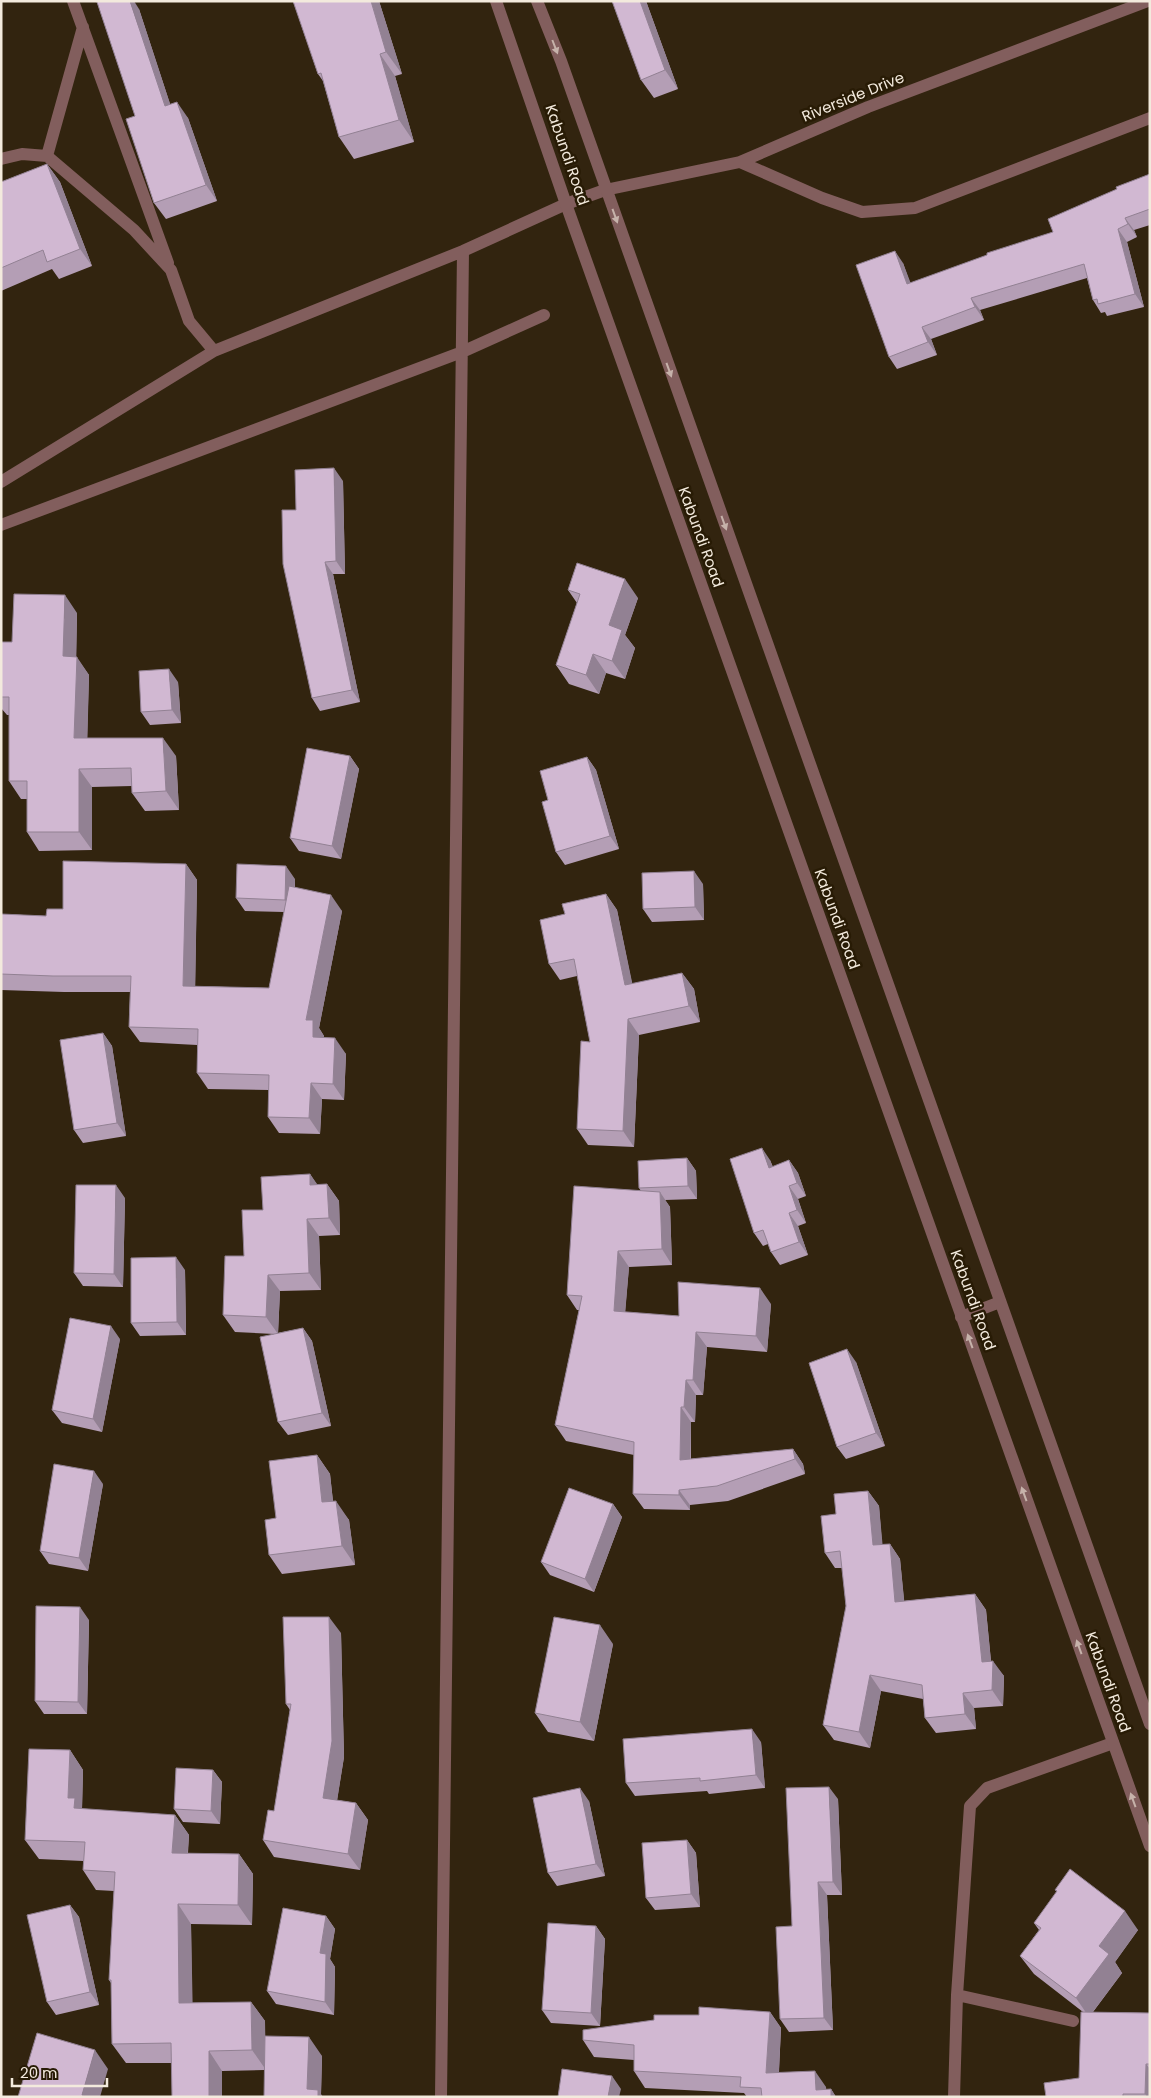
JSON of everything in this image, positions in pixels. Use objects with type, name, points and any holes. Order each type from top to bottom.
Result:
[{"type":"street","points":[[73,1],[189,321],[214,351]]},
{"type":"street","name":"Kabundi Road","points":[[496,1],[566,204],[1150,1846]]},
{"type":"street","name":"Kabundi Road","points":[[538,1],[561,61],[605,190],[1150,1724]]},
{"type":"street","name":"Riverside Drive","points":[[1,482],[214,351],[463,251],[566,204],[605,190],[740,162],[868,107],[1148,1]]},
{"type":"street","points":[[47,156],[83,27]]},
{"type":"street","points":[[740,162],[822,198],[862,212],[916,208],[1150,118]]},
{"type":"street","points":[[1,159],[22,154],[47,156],[134,230],[171,270]]},
{"type":"street","points":[[441,2097],[463,251]]},
{"type":"street","points":[[1,525],[462,352],[544,315]]},
{"type":"street","points":[[961,1317],[1000,1302]]},
{"type":"street","points":[[954,2097],[957,1995],[970,1806],[987,1788],[1113,1743]]},
{"type":"street","points":[[957,1995],[1073,2021]]},
{"type":"building","points":[[130,1],[165,106],[177,102],[206,185],[154,203],[126,119],[135,116],[97,2]]},
{"type":"building","points":[[293,1],[371,1],[386,52],[380,54],[399,120],[339,137],[321,73],[318,74]]},
{"type":"building","points":[[612,1],[640,1],[665,70],[641,80]]},
{"type":"building","points":[[47,164],[80,249],[47,262],[43,250],[1,268],[1,182]]},
{"type":"building","points":[[1150,174],[1150,209],[1125,218],[1128,224],[1118,229],[1135,294],[1098,304],[1097,299],[1093,300],[1084,264],[971,298],[975,307],[922,327],[928,342],[889,357],[856,265],[895,251],[907,284],[987,255],[987,253],[1053,232],[1048,219],[1117,189],[1116,187]]},
{"type":"building","points":[[334,468],[336,561],[325,562],[352,690],[312,698],[283,564],[282,510],[296,510],[295,470]]},
{"type":"building","points":[[577,563],[625,579],[609,625],[622,630],[612,661],[593,654],[586,675],[556,665],[580,594],[568,590]]},
{"type":"building","points":[[14,594],[65,595],[63,656],[77,657],[74,738],[163,738],[166,791],[132,793],[131,768],[79,769],[79,832],[27,832],[27,781],[9,781],[9,697],[1,697],[1,642],[12,642]]},
{"type":"building","points":[[169,669],[172,710],[141,712],[139,671]]},
{"type":"building","points":[[307,748],[350,756],[332,846],[290,838]]},
{"type":"building","points":[[587,757],[610,836],[556,852],[542,802],[548,800],[540,771]]},
{"type":"building","points":[[63,861],[186,864],[183,986],[269,988],[289,886],[331,895],[306,1020],[313,1020],[313,1037],[335,1038],[333,1084],[311,1083],[309,1118],[268,1117],[269,1075],[197,1073],[198,1029],[129,1027],[131,976],[1,974],[1,914],[46,916],[47,909],[63,909]]},
{"type":"building","points":[[237,864],[286,866],[285,900],[236,898]]},
{"type":"building","points":[[694,871],[695,907],[643,909],[642,873]]},
{"type":"building","points":[[606,894],[625,985],[682,973],[689,1006],[628,1019],[623,1131],[577,1129],[581,1041],[590,1042],[574,959],[549,964],[540,920],[565,914],[562,904]]},
{"type":"building","points":[[103,1033],[117,1123],[74,1130],[60,1040]]},
{"type":"building","points":[[762,1148],[769,1168],[789,1160],[797,1183],[789,1186],[797,1210],[789,1213],[799,1242],[771,1252],[763,1230],[754,1233],[730,1159]]},
{"type":"building","points":[[687,1158],[688,1186],[639,1188],[638,1161]]},
{"type":"building","points":[[310,1174],[310,1185],[327,1184],[329,1218],[307,1219],[309,1273],[268,1275],[266,1317],[223,1315],[225,1256],[244,1256],[242,1210],[263,1210],[261,1177]]},
{"type":"building","points":[[76,1185],[116,1185],[114,1274],[74,1273]]},
{"type":"building","points":[[574,1186],[660,1192],[662,1249],[618,1251],[614,1311],[679,1316],[678,1282],[760,1288],[756,1336],[696,1332],[693,1380],[686,1380],[684,1407],[681,1407],[680,1460],[793,1449],[795,1459],[717,1486],[679,1490],[679,1495],[633,1494],[634,1442],[555,1425],[582,1296],[567,1295]]},
{"type":"building","points":[[176,1257],[177,1322],[131,1323],[131,1258]]},
{"type":"building","points":[[70,1318],[111,1326],[93,1419],[52,1410]]},
{"type":"building","points":[[303,1328],[322,1413],[278,1422],[260,1337]]},
{"type":"building","points":[[847,1349],[876,1433],[837,1447],[809,1363]]},
{"type":"building","points":[[317,1455],[322,1502],[336,1501],[342,1546],[269,1555],[265,1520],[276,1518],[269,1461]]},
{"type":"building","points":[[54,1464],[94,1471],[79,1558],[40,1551]]},
{"type":"building","points":[[569,1488],[613,1504],[585,1579],[541,1562]]},
{"type":"building","points":[[868,1491],[873,1545],[890,1544],[895,1602],[975,1594],[982,1662],[993,1661],[992,1690],[963,1693],[965,1714],[925,1718],[922,1685],[870,1675],[859,1732],[823,1725],[846,1606],[840,1551],[825,1553],[821,1516],[836,1514],[834,1494]]},
{"type":"building","points":[[36,1606],[80,1607],[78,1702],[35,1701]]},
{"type":"building","points":[[283,1617],[329,1617],[332,1741],[323,1798],[356,1803],[348,1854],[263,1840],[268,1810],[274,1811],[291,1704],[286,1704]]},
{"type":"building","points":[[554,1617],[600,1625],[580,1722],[535,1713]]},
{"type":"building","points":[[752,1729],[756,1775],[700,1781],[700,1778],[626,1783],[623,1739]]},
{"type":"building","points":[[29,1749],[70,1750],[68,1798],[75,1798],[74,1808],[175,1815],[172,1853],[239,1854],[238,1905],[178,1904],[179,2003],[251,2002],[252,2050],[209,2051],[209,2097],[172,2097],[171,2043],[112,2044],[111,1980],[109,1980],[115,1872],[83,1870],[85,1842],[25,1840]]},
{"type":"building","points":[[176,1768],[213,1770],[211,1811],[174,1809]]},
{"type":"building","points":[[829,1787],[833,1882],[818,1882],[824,2018],[780,2019],[776,1927],[792,1926],[786,1788]]},
{"type":"building","points":[[580,1788],[596,1864],[548,1873],[533,1798]]},
{"type":"building","points":[[687,1840],[691,1894],[646,1898],[642,1843]]},
{"type":"building","points":[[1070,1869],[1125,1911],[1099,1946],[1109,1954],[1076,1998],[1020,1956],[1041,1928],[1034,1923]]},
{"type":"building","points":[[70,1905],[90,1992],[47,2002],[27,1915]]},
{"type":"building","points":[[283,1908],[326,1916],[320,1953],[326,1954],[325,2002],[267,1991]]},
{"type":"building","points":[[548,1923],[596,1926],[591,2013],[542,2010]]},
{"type":"building","points":[[699,2007],[770,2012],[766,2073],[815,2071],[816,2090],[831,2089],[831,2097],[762,2097],[761,2088],[740,2087],[741,2077],[634,2071],[634,2045],[583,2040],[583,2030],[654,2020],[654,2015],[699,2015]]},
{"type":"building","points":[[1081,2012],[1150,2013],[1150,2064],[1146,2064],[1145,2094],[1123,2094],[1123,2097],[1046,2097],[1044,2083],[1079,2078]]},
{"type":"building","points":[[37,2033],[95,2050],[82,2095],[84,2097],[18,2097]]},
{"type":"building","points":[[265,2036],[309,2037],[307,2089],[318,2090],[318,2097],[264,2097]]},
{"type":"building","points":[[562,2069],[612,2076],[608,2097],[558,2097]]}]
